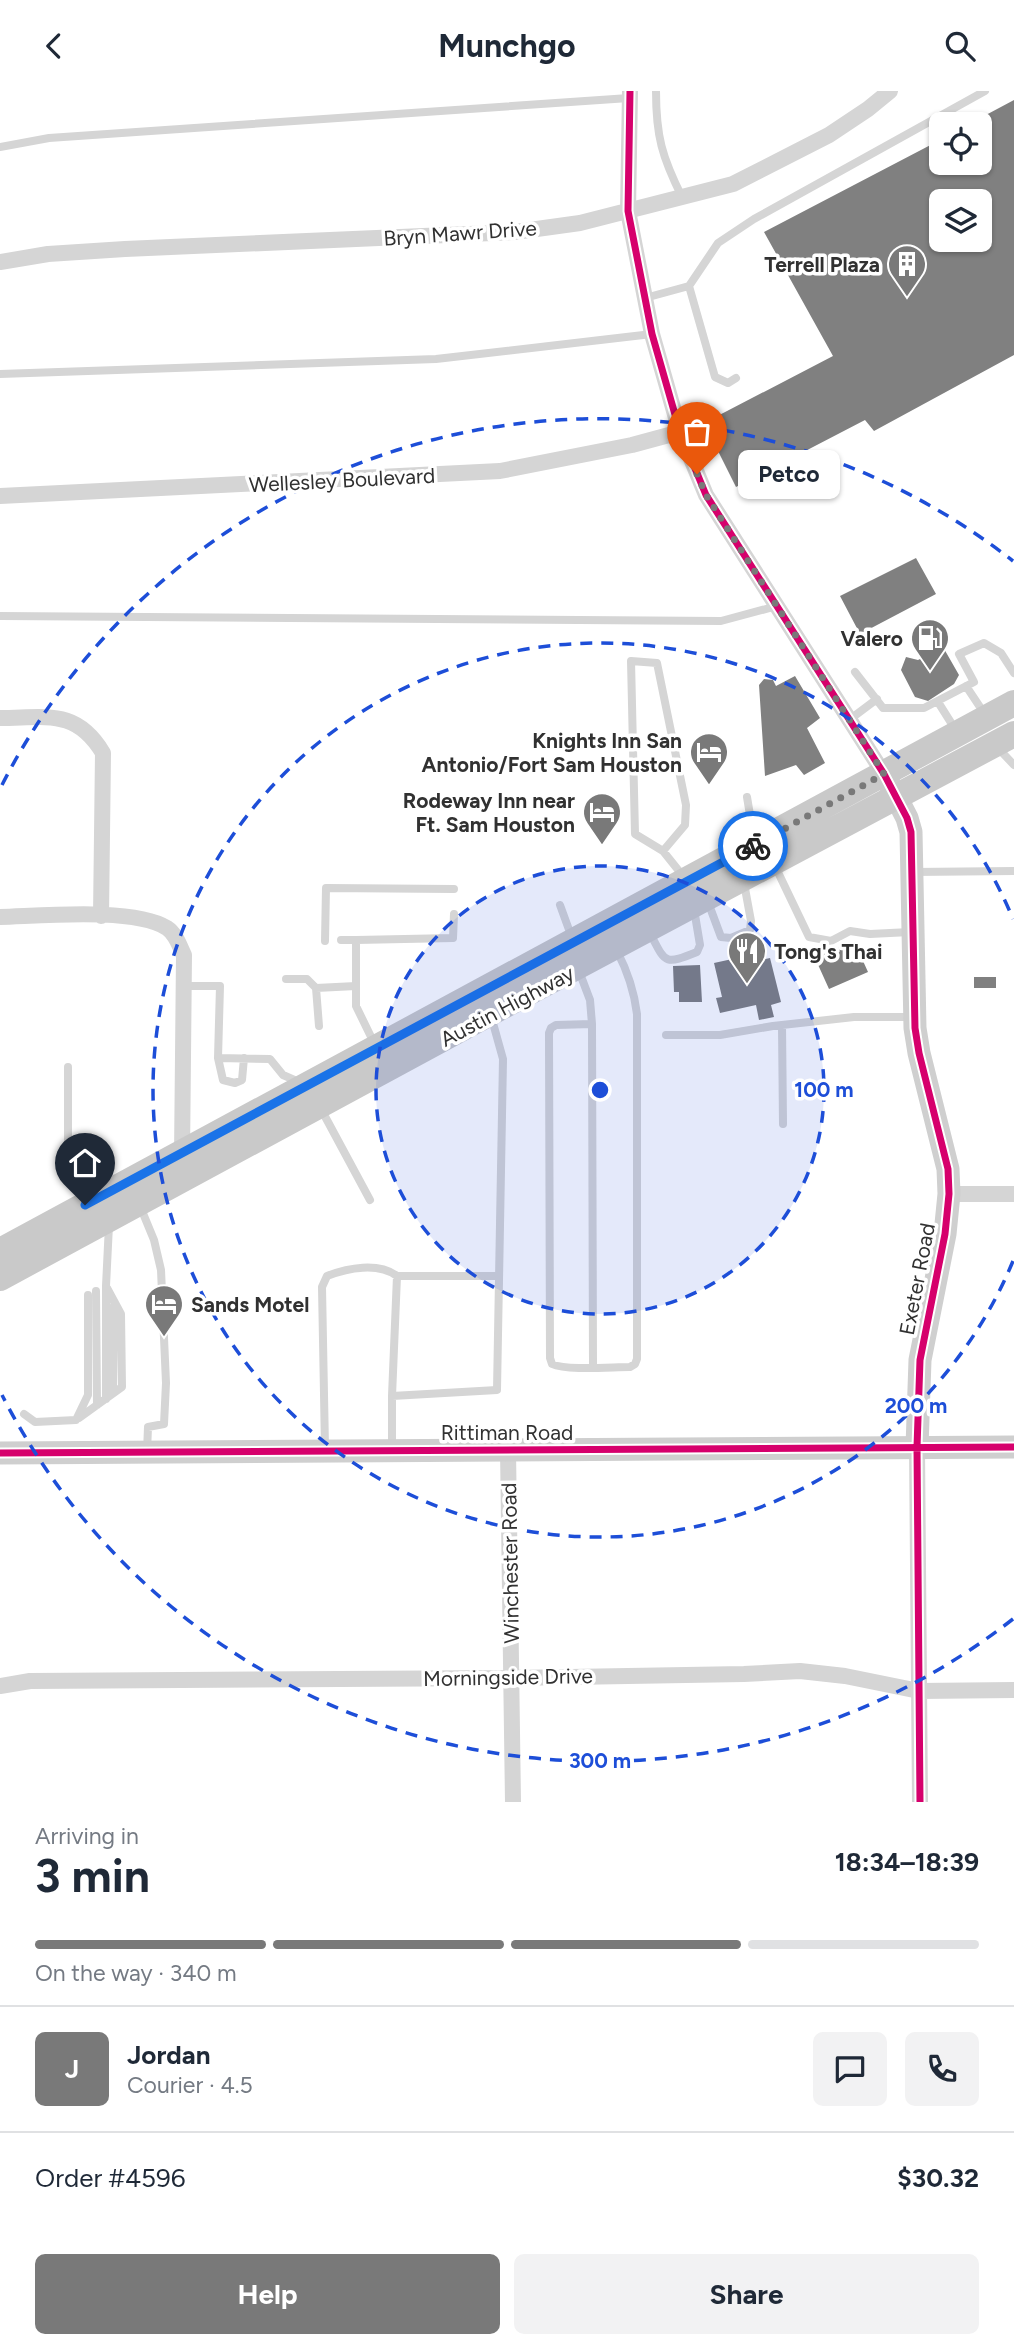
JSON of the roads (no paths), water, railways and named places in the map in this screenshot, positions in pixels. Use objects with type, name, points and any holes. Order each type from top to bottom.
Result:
[{"type":"main road","name":"Austin Highway","points":[[1,1246],[182,1153],[490,1013],[575,955],[615,948],[648,930],[696,895],[755,845],[1014,703]]},
{"type":"main road","name":"Austin Highway","points":[[0,1279],[182,1180],[314,1095],[376,1048],[696,895],[744,879],[1004,740]]},
{"type":"street","name":"Bryn Mawr Drive","points":[[0,262],[48,254],[515,232],[580,223],[733,184],[829,135],[890,91]]},
{"type":"street","points":[[628,93],[628,211],[652,334],[680,432],[706,495],[884,774]]},
{"type":"street","name":"Wellesley Boulevard","points":[[0,496],[500,471],[632,445],[680,432]]},
{"type":"street","points":[[0,718],[68,719],[93,736],[103,753],[101,916]]},
{"type":"street","name":"Exeter Road","points":[[884,774],[898,797],[911,832],[915,1017],[919,1053],[948,1169],[949,1194],[945,1234],[920,1360],[917,1447],[920,1802]]},
{"type":"street","points":[[0,917],[101,916],[139,919],[167,928],[175,935],[184,955],[182,1180]]},
{"type":"street","points":[[949,1194],[1014,1194]]},
{"type":"street","name":"Rittiman Road","points":[[0,1453],[1014,1447]]},
{"type":"street","name":"Winchester Road","points":[[508,1450],[513,1802]]},
{"type":"street","name":"Morningside Drive","points":[[0,1686],[30,1681],[512,1678],[800,1671],[845,1676],[919,1691],[1014,1690]]},
{"type":"lane","points":[[656,91],[659,143],[682,197]]},
{"type":"lane","points":[[645,298],[689,286],[718,243],[754,219],[985,91]]},
{"type":"lane","points":[[0,146],[49,138],[628,93]]},
{"type":"lane","points":[[689,286],[715,377],[727,383],[736,378]]},
{"type":"lane","points":[[0,374],[436,359],[652,334]]},
{"type":"lane","points":[[0,616],[722,621],[776,606]]},
{"type":"lane","points":[[855,672],[883,708],[925,708],[974,682],[959,654],[984,643],[1001,653],[1014,673]]},
{"type":"lane","points":[[663,851],[685,825],[686,806],[657,663],[631,661],[635,834],[663,851],[696,895],[721,937],[731,938],[750,930],[744,879]]},
{"type":"lane","points":[[966,686],[987,718]]},
{"type":"lane","points":[[849,720],[877,699]]},
{"type":"lane","points":[[938,702],[958,734]]},
{"type":"lane","points":[[1004,740],[1014,765]]},
{"type":"lane","points":[[747,797],[755,845]]},
{"type":"lane","points":[[774,863],[809,937],[831,941],[850,931],[870,934],[914,932]]},
{"type":"lane","points":[[913,872],[1014,870]]},
{"type":"lane","points":[[325,941],[326,888],[454,889]]},
{"type":"lane","points":[[648,930],[663,958],[676,960],[697,952],[700,945],[696,895]]},
{"type":"lane","points":[[560,905],[590,1000],[592,1024],[593,1367]]},
{"type":"lane","points":[[341,940],[453,938],[454,914]]},
{"type":"lane","points":[[356,940],[356,1006],[376,1048]]},
{"type":"lane","points":[[592,1024],[556,1025],[549,1033],[550,1358],[552,1364],[558,1367],[630,1367],[637,1359],[637,1014],[629,973],[615,948]]},
{"type":"lane","points":[[286,979],[307,979],[316,988],[319,1026]]},
{"type":"lane","points":[[184,986],[220,986],[218,1058],[223,1080],[235,1083],[242,1080],[244,1058]]},
{"type":"lane","points":[[316,988],[356,986]]},
{"type":"lane","points":[[392,1396],[496,1390],[503,1059],[490,1013]]},
{"type":"lane","points":[[666,1035],[720,1035],[853,1017],[915,1017]]},
{"type":"lane","points":[[782,1025],[783,1124]]},
{"type":"lane","points":[[218,1058],[270,1059],[283,1075],[314,1095],[370,1200]]},
{"type":"lane","points":[[68,1067],[68,1171],[85,1205]]},
{"type":"lane","points":[[139,1203],[154,1240],[161,1270],[166,1356],[164,1424],[148,1427],[146,1453]]},
{"type":"lane","points":[[109,1219],[106,1286],[109,1396]]},
{"type":"lane","points":[[325,1451],[322,1287],[327,1276],[342,1270],[375,1269],[389,1271],[397,1276],[498,1276]]},
{"type":"lane","points":[[392,1451],[397,1276]]},
{"type":"lane","points":[[23,1414],[35,1422],[76,1420],[122,1387],[121,1314],[106,1286]]},
{"type":"lane","points":[[76,1420],[88,1395],[92,1293],[97,1405]]},
{"type":"place","name":"Terrell Plaza","points":[[907,298]]},
{"type":"place","name":"Petco","points":[[697,474]]},
{"type":"place","name":"Valero","points":[[930,672]]},
{"type":"place","name":"Knights Inn San Antonio/Fort Sam Houston","points":[[709,786]]},
{"type":"place","name":"Rodeway Inn near Ft. Sam Houston","points":[[602,846]]},
{"type":"place","name":"Tong's Thai","points":[[747,985]]},
{"type":"place","name":"Sands Motel","points":[[164,1338]]}]
